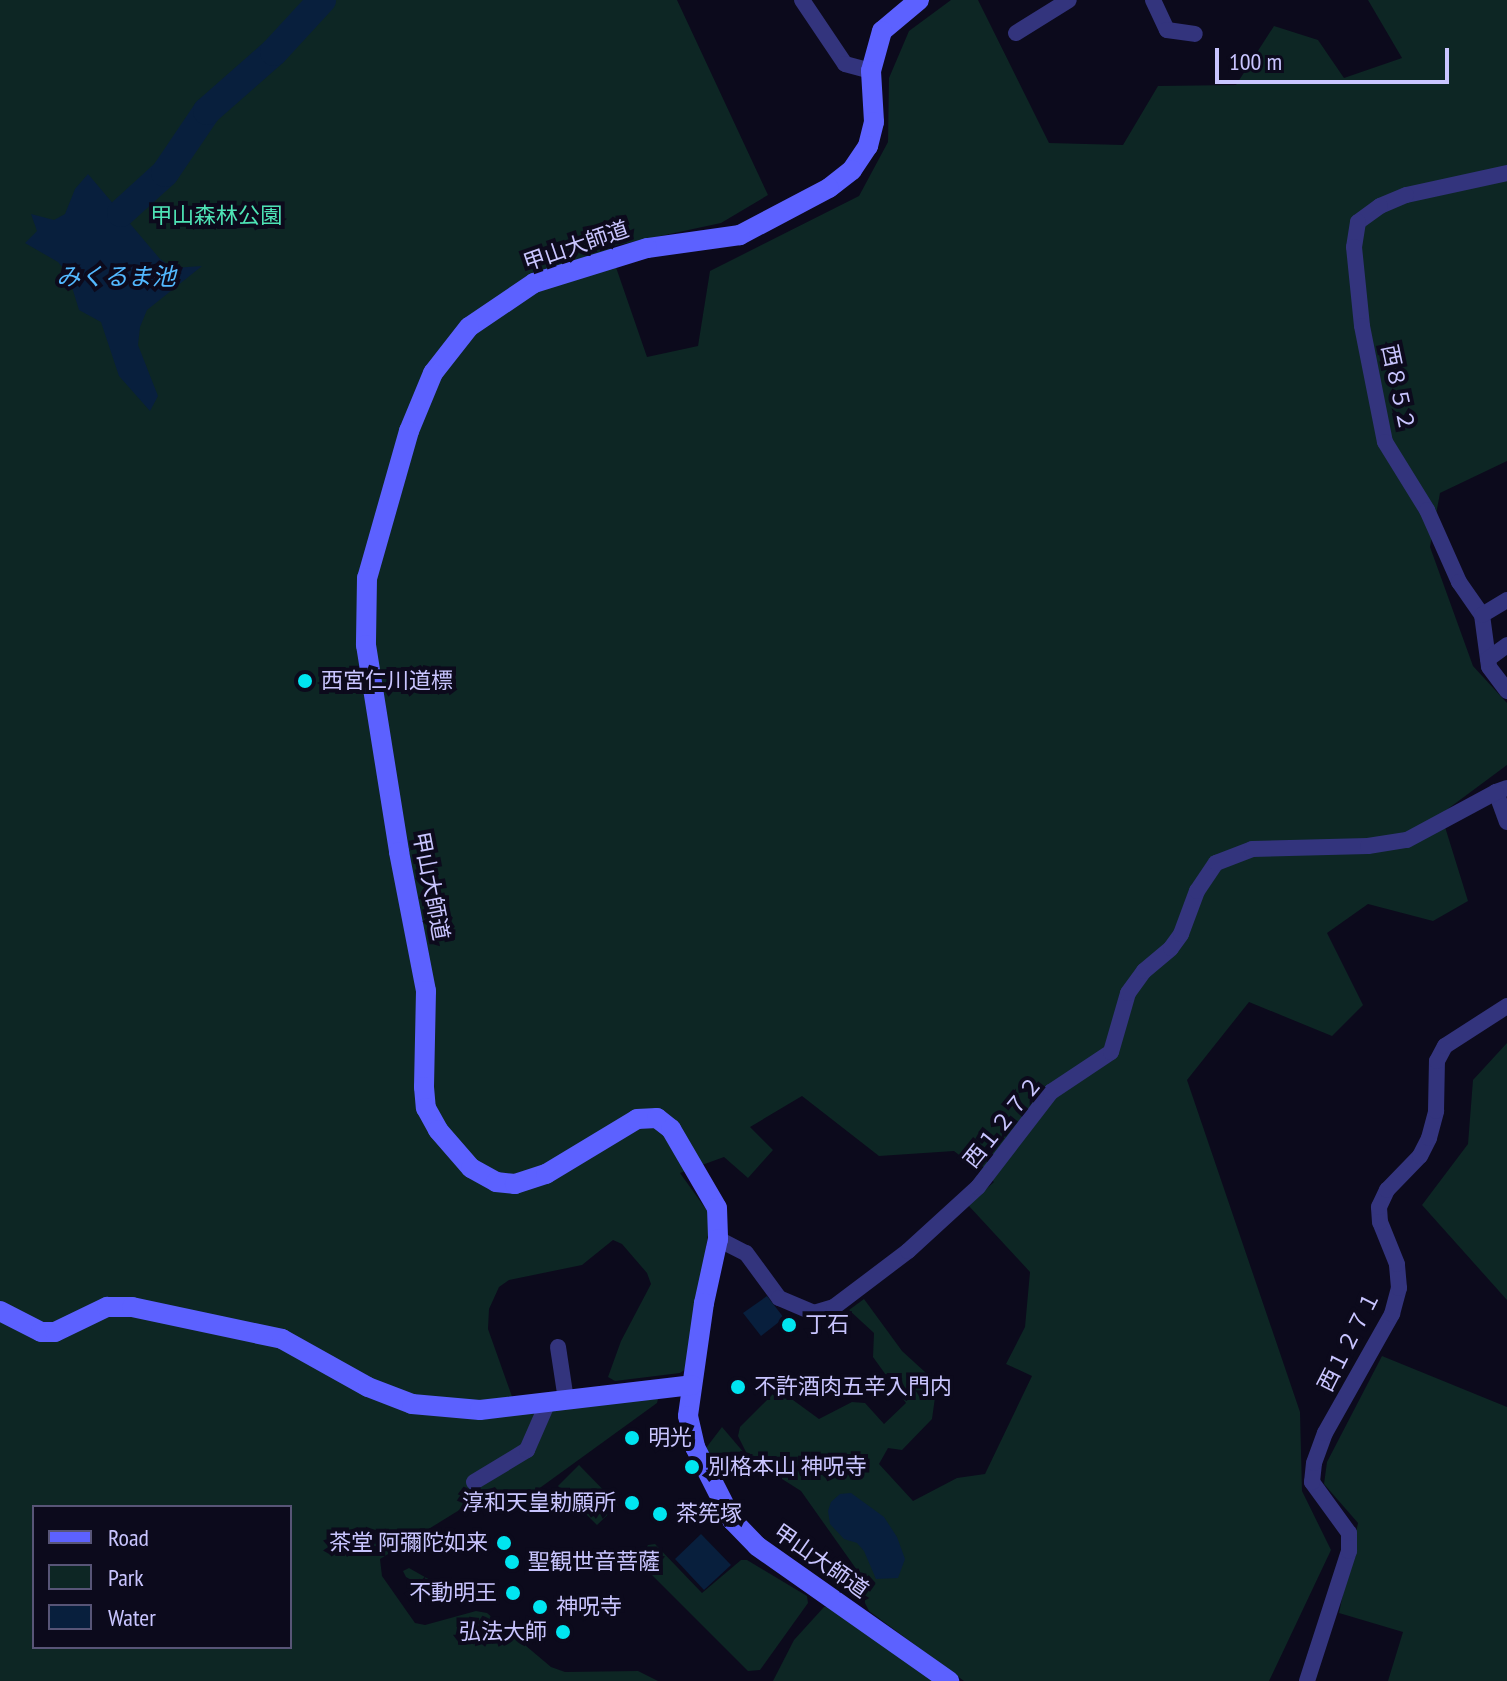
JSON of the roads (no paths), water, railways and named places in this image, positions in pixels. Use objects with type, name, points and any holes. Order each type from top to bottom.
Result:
[{"type":"street","points":[[802,0],[845,64],[871,71]]},
{"type":"street","points":[[1016,33],[1069,0]]},
{"type":"street","points":[[1153,0],[1167,30],[1195,34]]},
{"type":"street","name":"甲山大師道","points":[[910,2],[882,31],[871,71],[874,122],[868,146],[852,170],[829,188],[740,235],[647,248],[534,283],[469,327],[433,373],[409,431],[367,578],[366,645],[399,852],[426,991],[424,1087],[426,1108],[432,1119],[471,1168],[496,1182],[515,1184],[546,1174],[637,1119],[657,1118],[671,1129],[717,1208],[718,1239],[688,1416],[695,1447],[732,1520],[757,1546],[949,1681]]},
{"type":"street","name":"西８５２","points":[[1507,173],[1406,195],[1380,206],[1358,222],[1354,247],[1362,326],[1385,442],[1427,510],[1459,582],[1482,615],[1489,667],[1507,691]]},
{"type":"street","points":[[1482,615],[1507,600]]},
{"type":"street","points":[[1488,659],[1507,645]]},
{"type":"street","points":[[1501,790],[1507,822]]},
{"type":"street","name":"西１２７２","points":[[718,1239],[746,1253],[779,1298],[814,1313],[834,1307],[908,1251],[978,1187],[1051,1092],[1111,1052],[1128,993],[1144,971],[1171,948],[1181,934],[1197,891],[1216,863],[1252,849],[1368,846],[1407,840],[1501,790]]},
{"type":"street","name":"西１２７１","points":[[1307,1681],[1349,1551],[1349,1533],[1312,1482],[1314,1463],[1325,1433],[1392,1314],[1399,1288],[1397,1264],[1380,1222],[1379,1207],[1387,1190],[1420,1156],[1429,1138],[1436,1111],[1437,1061],[1445,1046],[1507,1006]]},
{"type":"street","points":[[0,1311],[41,1332],[55,1332],[107,1307],[132,1307],[282,1339],[368,1387],[412,1404],[480,1410],[692,1385]]},
{"type":"street","points":[[474,1482],[527,1450],[557,1401],[558,1347]]},
{"type":"water","name":"みくるま池","points":[[88,174],[160,259],[174,268],[202,266],[147,310],[140,327],[138,345],[158,396],[150,411],[119,376],[101,322],[79,310],[68,274],[58,262],[25,243],[37,231],[31,214],[54,220],[65,214],[75,189]]},
{"type":"water","points":[[767,1296],[784,1318],[761,1336],[743,1313]]},
{"type":"water","points":[[851,1493],[884,1517],[897,1537],[905,1559],[898,1578],[876,1579],[864,1551],[857,1543],[844,1539],[830,1524],[828,1511],[831,1502],[840,1494]]},
{"type":"water","points":[[701,1534],[731,1565],[704,1590],[675,1559]]},
{"type":"waterway","points":[[121,213],[165,173],[207,111],[274,52],[322,0]]},
{"type":"place","name":"西宮仁川道標","points":[[305,681]]},
{"type":"place","name":"丁石","points":[[789,1325]]},
{"type":"place","name":"不許酒肉五辛入門内","points":[[738,1387]]},
{"type":"place","name":"明光","points":[[632,1438]]},
{"type":"place","name":"別格本山 神呪寺","points":[[692,1467]]},
{"type":"place","name":"淳和天皇勅願所","points":[[632,1503]]},
{"type":"place","name":"茶筅塚","points":[[660,1514]]},
{"type":"place","name":"茶堂 阿彌陀如来","points":[[504,1543]]},
{"type":"place","name":"聖観世音菩薩","points":[[512,1562]]},
{"type":"place","name":"不動明王","points":[[513,1593]]},
{"type":"place","name":"神呪寺","points":[[540,1607]]},
{"type":"place","name":"弘法大師","points":[[563,1632]]},
{"type":"park label","name":"甲山森林公園","points":[[216,216]]}]
